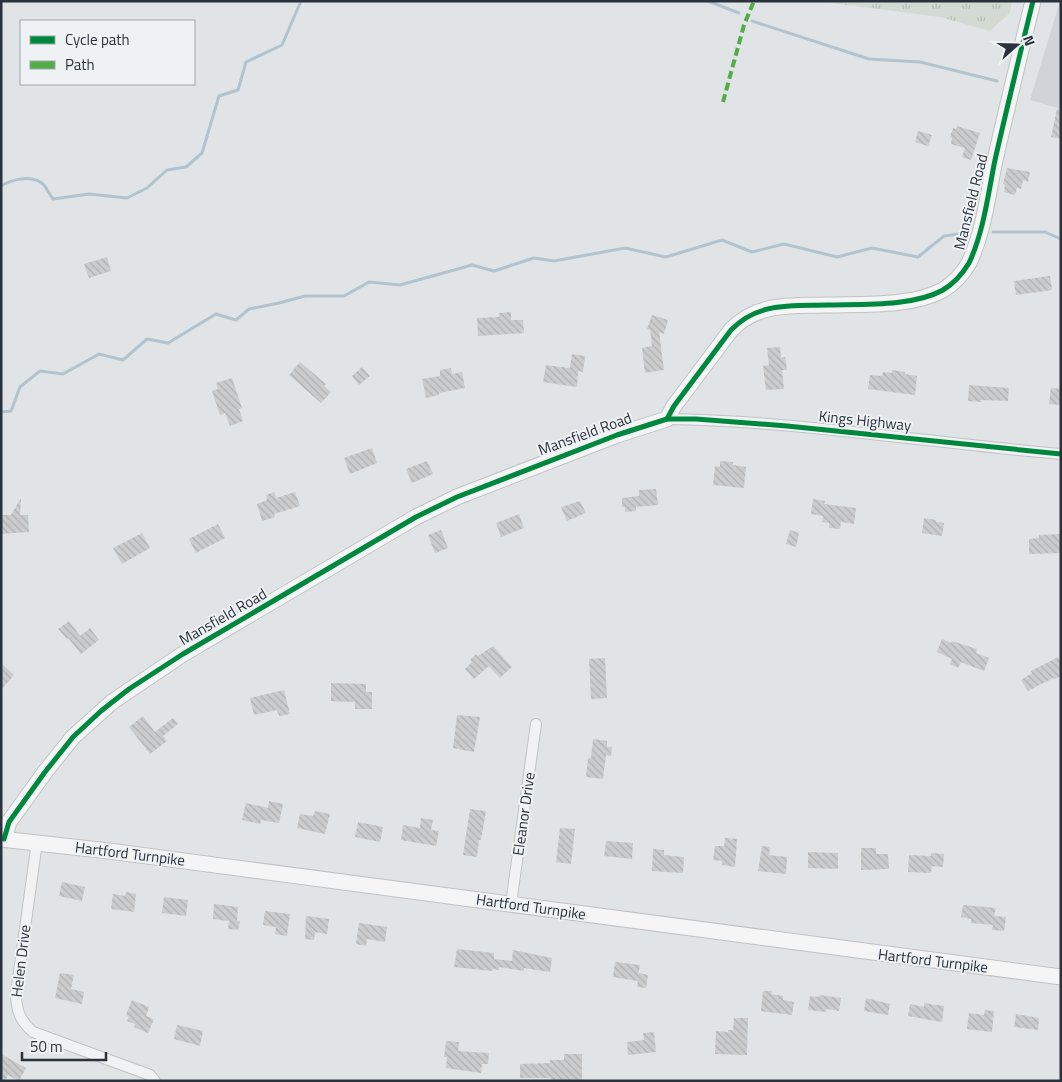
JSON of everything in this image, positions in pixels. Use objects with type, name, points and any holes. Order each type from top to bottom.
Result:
[{"type":"street","name":"Mansfield Road","points":[[3,839],[9,822],[45,772],[73,738],[112,702],[175,660],[416,518],[457,497],[624,433],[667,419],[679,399],[731,330],[739,322],[752,314],[767,308],[785,306],[877,303],[926,297],[942,290],[956,279],[967,265],[974,251],[982,225],[1033,1]]},
{"type":"street","name":"Kings Highway","points":[[667,419],[696,419],[784,426],[1061,454]]},
{"type":"street","name":"Eleanor Drive","points":[[511,904],[536,724]]},
{"type":"street","name":"Hartford Turnpike","points":[[3,839],[1061,977]]},
{"type":"street","name":"Helen Drive","points":[[37,842],[16,993],[18,1013],[24,1024],[34,1032],[150,1076],[155,1081]]},
{"type":"shaded area","points":[[1061,1],[1061,109],[1030,100]]},
{"type":"green space","points":[[802,1],[1012,1],[1010,13],[990,31],[940,17]]},
{"type":"building","points":[[1057,109],[1061,110],[1061,139],[1051,137]]},
{"type":"building","points":[[957,126],[980,133],[971,160],[962,157],[965,148],[951,144],[952,138],[950,137],[953,128],[956,129]]},
{"type":"building","points":[[918,131],[932,135],[928,146],[915,142]]},
{"type":"building","points":[[1007,168],[1030,172],[1028,182],[1023,180],[1021,189],[1017,188],[1015,195],[1004,192],[1005,185],[1003,184]]},
{"type":"building","points":[[107,257],[111,271],[89,278],[84,264]]},
{"type":"building","points":[[1050,276],[1052,290],[1016,295],[1014,281]]},
{"type":"building","points":[[511,312],[511,320],[523,320],[524,333],[478,336],[477,318],[499,317],[499,313]]},
{"type":"building","points":[[652,315],[668,320],[664,334],[659,332],[664,370],[645,373],[642,348],[652,346],[650,330],[647,329]]},
{"type":"building","points":[[780,347],[781,358],[785,357],[787,370],[782,370],[784,389],[766,390],[763,366],[769,365],[767,348]]},
{"type":"building","points":[[572,354],[585,356],[583,372],[578,371],[577,387],[543,382],[546,365],[570,368]]},
{"type":"building","points":[[300,362],[326,384],[324,386],[331,392],[321,403],[289,375]]},
{"type":"building","points":[[362,367],[370,376],[359,385],[352,376]]},
{"type":"building","points":[[451,368],[452,374],[462,372],[465,388],[439,393],[439,395],[426,398],[422,379],[440,376],[440,370]]},
{"type":"building","points":[[892,370],[917,376],[915,395],[868,389],[870,375],[882,376],[883,372],[892,373]]},
{"type":"building","points":[[232,378],[242,408],[239,409],[243,421],[230,426],[225,413],[220,415],[212,391],[218,389],[216,383]]},
{"type":"building","points":[[969,385],[1009,388],[1008,401],[968,401]]},
{"type":"building","points":[[1051,388],[1061,389],[1061,405],[1049,404]]},
{"type":"building","points":[[372,448],[377,463],[350,474],[344,458]]},
{"type":"building","points":[[427,461],[433,474],[412,483],[406,469]]},
{"type":"building","points":[[720,461],[733,462],[733,465],[746,467],[744,488],[713,485],[715,466],[720,467]]},
{"type":"building","points":[[656,489],[658,505],[636,507],[636,511],[625,512],[625,507],[622,507],[622,498],[639,496],[639,490]]},
{"type":"building","points":[[274,492],[276,498],[295,492],[300,506],[274,514],[275,517],[262,521],[257,504],[267,500],[266,495]]},
{"type":"building","points":[[21,498],[20,515],[28,515],[29,532],[1,534],[1,515],[11,515]]},
{"type":"building","points":[[813,499],[825,501],[824,504],[856,508],[854,524],[841,522],[840,529],[829,528],[829,523],[822,522],[823,516],[811,514]]},
{"type":"building","points":[[580,501],[586,513],[567,521],[561,507]]},
{"type":"building","points":[[519,514],[524,528],[501,537],[496,523]]},
{"type":"building","points":[[924,518],[944,523],[942,536],[922,533]]},
{"type":"building","points":[[218,524],[225,538],[196,553],[189,539]]},
{"type":"building","points":[[441,530],[448,548],[435,553],[428,535]]},
{"type":"building","points":[[790,530],[799,533],[796,547],[786,544]]},
{"type":"building","points":[[142,533],[150,548],[122,564],[113,548]]},
{"type":"building","points":[[1061,534],[1061,553],[1029,554],[1029,539],[1039,538],[1039,535]]},
{"type":"building","points":[[69,621],[80,636],[90,628],[99,640],[81,654],[58,629]]},
{"type":"building","points":[[942,639],[977,649],[976,653],[989,658],[984,671],[961,662],[958,668],[950,664],[952,659],[937,652]]},
{"type":"building","points":[[493,646],[512,667],[500,678],[489,666],[474,679],[465,669],[472,662],[470,660],[476,654],[478,656]]},
{"type":"building","points":[[1058,657],[1061,662],[1061,676],[1028,691],[1021,680],[1032,673],[1031,671]]},
{"type":"building","points":[[605,658],[607,698],[591,699],[589,659]]},
{"type":"building","points":[[1,663],[14,675],[1,690]]},
{"type":"building","points":[[331,683],[366,684],[366,692],[372,692],[372,709],[355,709],[355,702],[331,701]]},
{"type":"building","points":[[284,690],[290,714],[279,716],[277,710],[254,715],[250,698]]},
{"type":"building","points":[[457,715],[480,717],[474,752],[453,748]]},
{"type":"building","points":[[143,716],[155,732],[173,718],[178,724],[163,736],[167,741],[150,754],[129,727]]},
{"type":"building","points":[[593,739],[607,741],[607,747],[612,747],[611,756],[606,755],[603,779],[586,777]]},
{"type":"building","points":[[269,801],[283,804],[279,823],[261,820],[260,824],[242,820],[246,803],[268,808]]},
{"type":"building","points":[[470,809],[486,811],[477,857],[463,855]]},
{"type":"building","points":[[315,811],[330,814],[325,834],[297,828],[300,814],[313,816]]},
{"type":"building","points":[[421,818],[433,820],[431,830],[439,831],[436,846],[401,840],[403,825],[420,828]]},
{"type":"building","points":[[358,822],[383,827],[380,842],[355,837]]},
{"type":"building","points":[[560,828],[575,829],[571,864],[556,862]]},
{"type":"building","points":[[725,838],[737,839],[735,867],[722,865],[722,861],[713,860],[715,846],[724,846]]},
{"type":"building","points":[[606,841],[633,843],[632,859],[604,856]]},
{"type":"building","points":[[762,846],[770,847],[769,855],[787,857],[786,874],[758,871]]},
{"type":"building","points":[[861,848],[876,848],[876,854],[888,854],[889,869],[861,870]]},
{"type":"building","points":[[653,849],[664,850],[664,855],[684,857],[683,873],[652,871]]},
{"type":"building","points":[[808,852],[838,853],[838,869],[808,868]]},
{"type":"building","points":[[931,853],[944,854],[943,867],[932,866],[931,873],[908,872],[909,855],[931,856]]},
{"type":"building","points":[[62,882],[85,887],[82,901],[59,896]]},
{"type":"building","points":[[126,892],[136,894],[134,912],[111,909],[113,894],[125,896]]},
{"type":"building","points":[[164,897],[188,900],[186,916],[162,913]]},
{"type":"building","points":[[214,904],[238,907],[237,921],[240,922],[238,930],[228,929],[229,921],[213,919]]},
{"type":"building","points":[[963,905],[996,908],[994,916],[1006,917],[1004,931],[992,930],[993,925],[971,923],[971,919],[961,917]]},
{"type":"building","points":[[265,911],[290,914],[287,936],[275,934],[276,927],[263,925]]},
{"type":"building","points":[[306,916],[329,919],[327,934],[315,932],[314,940],[305,939]]},
{"type":"building","points":[[359,923],[387,927],[385,942],[367,939],[366,946],[356,944]]},
{"type":"building","points":[[457,949],[494,953],[494,959],[512,961],[513,950],[552,958],[550,972],[524,968],[524,971],[499,967],[499,970],[492,969],[492,971],[454,967]]},
{"type":"building","points":[[615,962],[640,965],[638,976],[639,973],[648,975],[646,988],[637,987],[638,981],[613,977]]},
{"type":"building","points":[[60,973],[74,975],[71,989],[84,992],[82,1004],[55,998]]},
{"type":"building","points":[[763,991],[772,991],[771,994],[783,996],[783,1000],[794,1002],[792,1015],[761,1011]]},
{"type":"building","points":[[820,995],[841,998],[839,1011],[826,1009],[826,1012],[808,1010],[810,996],[819,997]]},
{"type":"building","points":[[866,998],[890,1004],[888,1015],[864,1011]]},
{"type":"building","points":[[132,1000],[149,1007],[146,1016],[154,1019],[148,1033],[134,1027],[135,1024],[127,1021],[129,1017],[126,1015]]},
{"type":"building","points":[[924,1003],[944,1006],[942,1022],[908,1016],[910,1004],[924,1007]]},
{"type":"building","points":[[985,1010],[994,1011],[992,1032],[967,1029],[969,1013],[984,1015]]},
{"type":"building","points":[[1016,1014],[1039,1018],[1038,1030],[1014,1027]]},
{"type":"building","points":[[734,1018],[748,1018],[747,1055],[715,1054],[716,1031],[728,1032],[728,1030],[733,1030]]},
{"type":"building","points":[[177,1025],[203,1031],[200,1046],[174,1039]]},
{"type":"building","points":[[654,1032],[656,1052],[628,1055],[627,1042],[644,1040],[643,1033]]},
{"type":"building","points":[[446,1041],[459,1042],[458,1051],[489,1053],[488,1064],[482,1064],[481,1073],[446,1068],[447,1057],[444,1057]]},
{"type":"building","points":[[1,1054],[26,1068],[19,1081],[8,1075],[5,1081],[1,1081]]},
{"type":"building","points":[[564,1054],[582,1054],[582,1081],[520,1078],[520,1064],[550,1063],[550,1060],[564,1060]]},
{"type":"waterway","points":[[1,186],[11,181],[29,179],[44,185],[53,199],[89,194],[127,198],[147,188],[167,170],[186,167],[202,153],[219,96],[238,90],[246,62],[282,45],[301,1]]},
{"type":"waterway","points":[[708,1],[739,13]]},
{"type":"waterway","points":[[752,21],[869,59],[920,62],[997,81]]},
{"type":"waterway","points":[[993,232],[1045,232],[1061,239]]},
{"type":"waterway","points":[[1,412],[11,411],[20,387],[40,371],[63,374],[99,354],[123,360],[147,339],[168,343],[216,314],[236,320],[249,309],[305,296],[344,296],[369,282],[400,285],[472,265],[494,271],[534,258],[554,261],[625,248],[666,257],[722,240],[752,252],[784,244],[837,257],[872,248],[918,257],[944,236],[965,233]]},
{"type":"marked path","points":[[723,102],[744,25],[754,1]]},
{"type":"cycle path","points":[[667,419],[674,406],[731,330],[752,314],[776,307],[788,306],[902,302],[943,290],[961,274],[969,263],[982,225],[995,160],[1033,1]]},
{"type":"cycle path","points":[[4,839],[9,822],[73,737],[101,711],[129,689],[183,654],[416,517],[457,497],[617,435],[667,419],[696,419],[787,426],[1061,454]]}]
